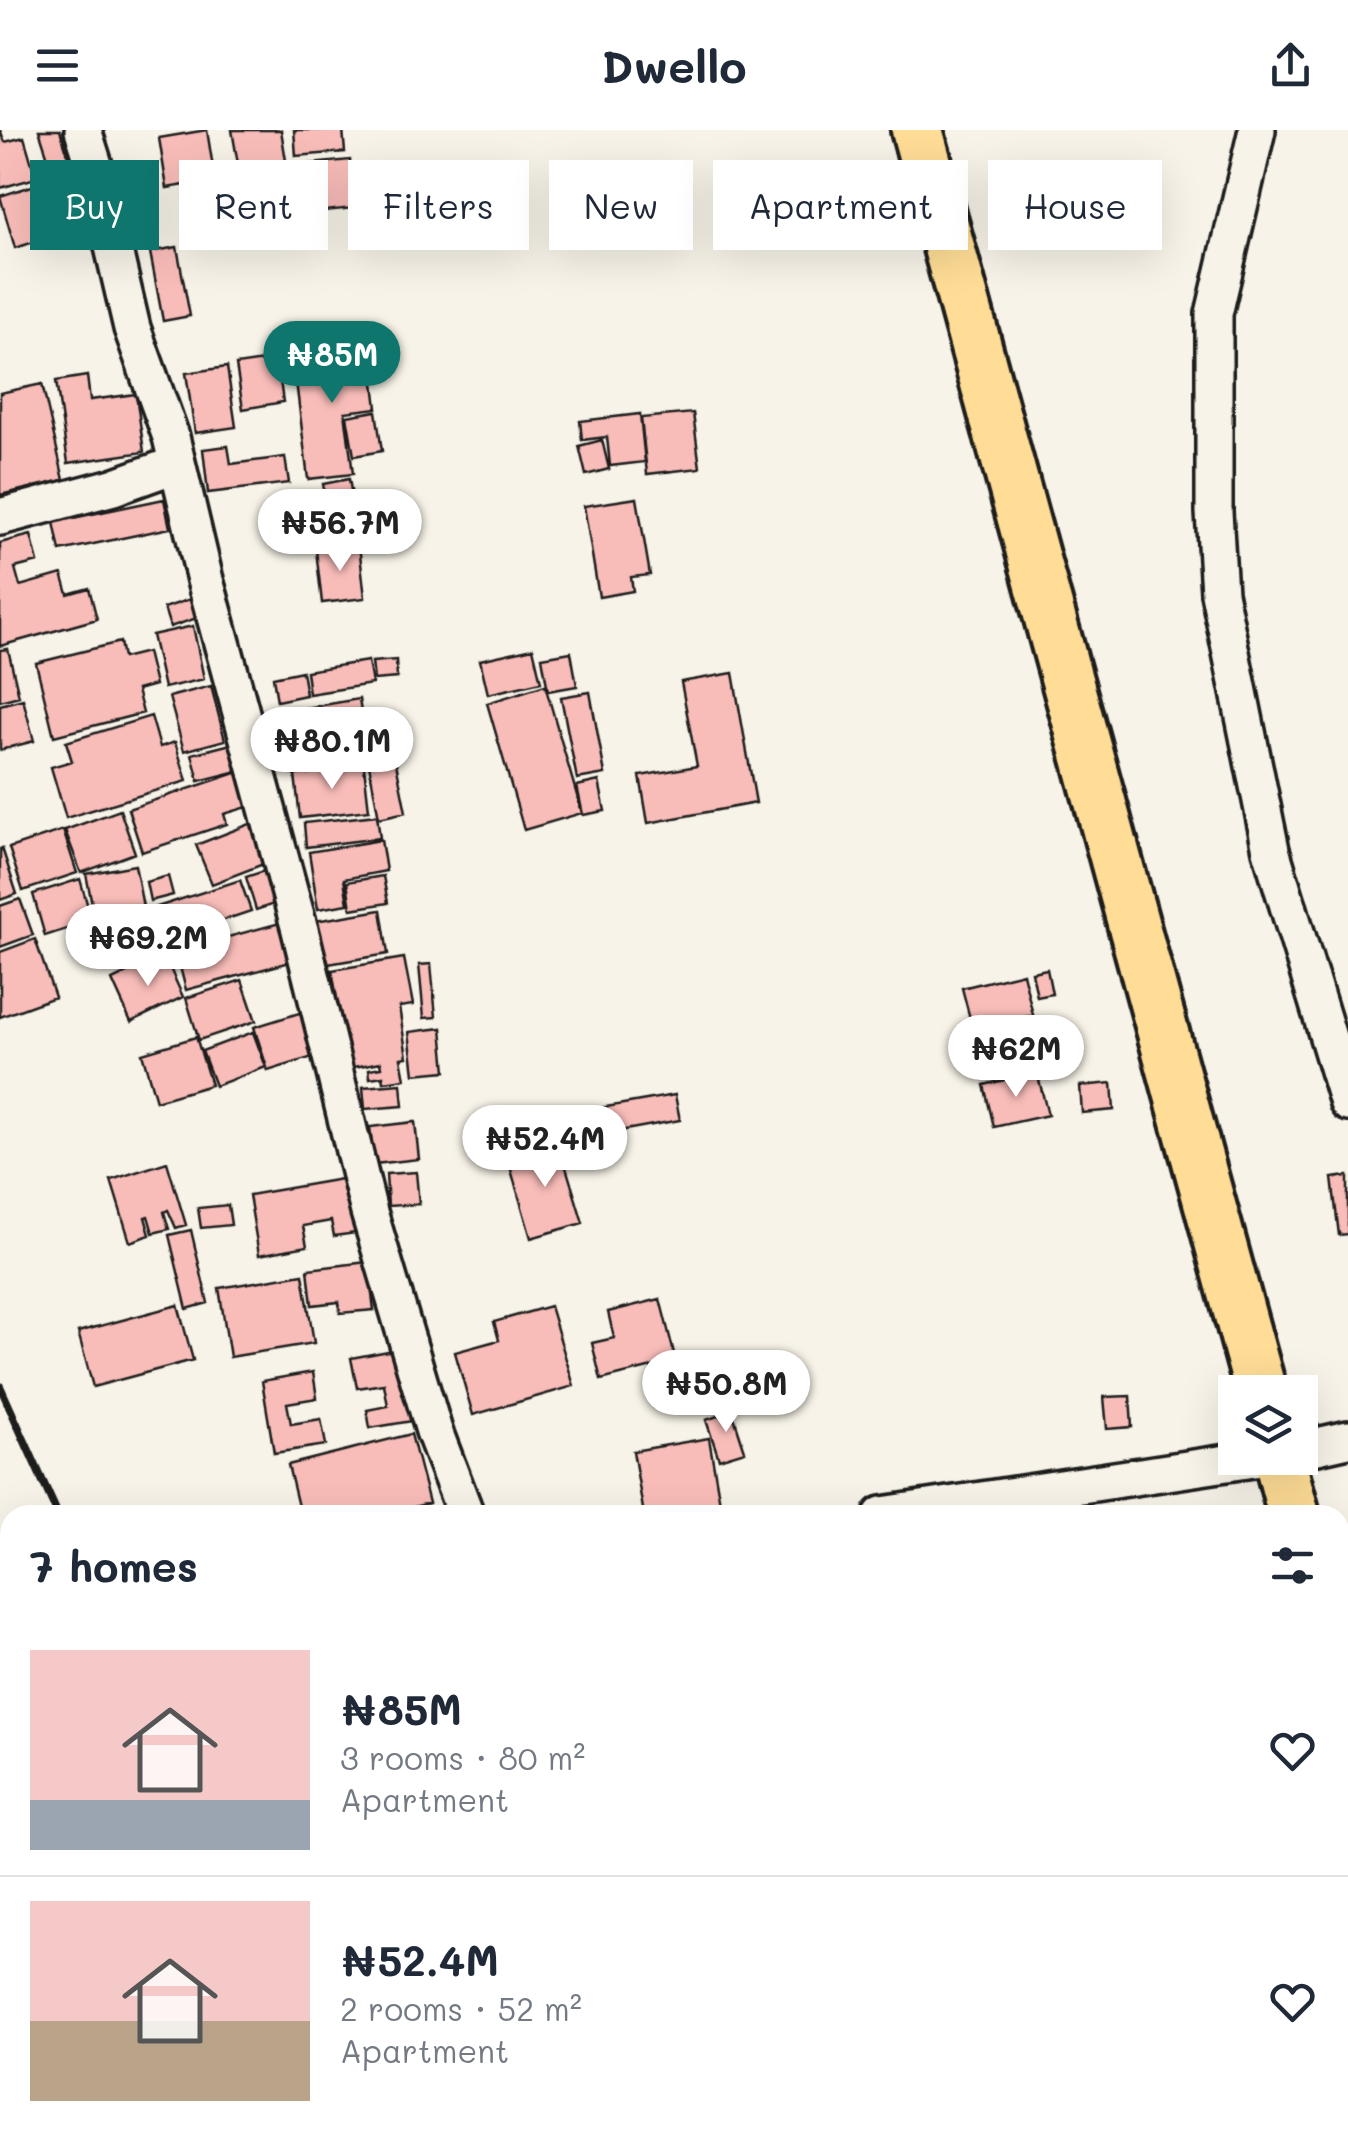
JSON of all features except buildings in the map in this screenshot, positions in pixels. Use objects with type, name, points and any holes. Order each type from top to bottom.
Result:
[{"type":"highway","points":[[917,130],[1256,1375]]},
{"type":"highway","points":[[1283,1475],[1291,1505]]},
{"type":"street","points":[[83,130],[132,328],[171,437],[369,1212],[434,1431],[462,1505]]},
{"type":"street","points":[[1257,130],[1214,314],[1214,512],[1219,593],[1271,850],[1348,1103]]},
{"type":"street","points":[[0,518],[177,464]]},
{"type":"street","points":[[1318,1446],[1348,1438]]},
{"type":"street","points":[[948,1505],[1218,1464]]},
{"type":"railway","points":[[0,1386],[54,1505]]}]
